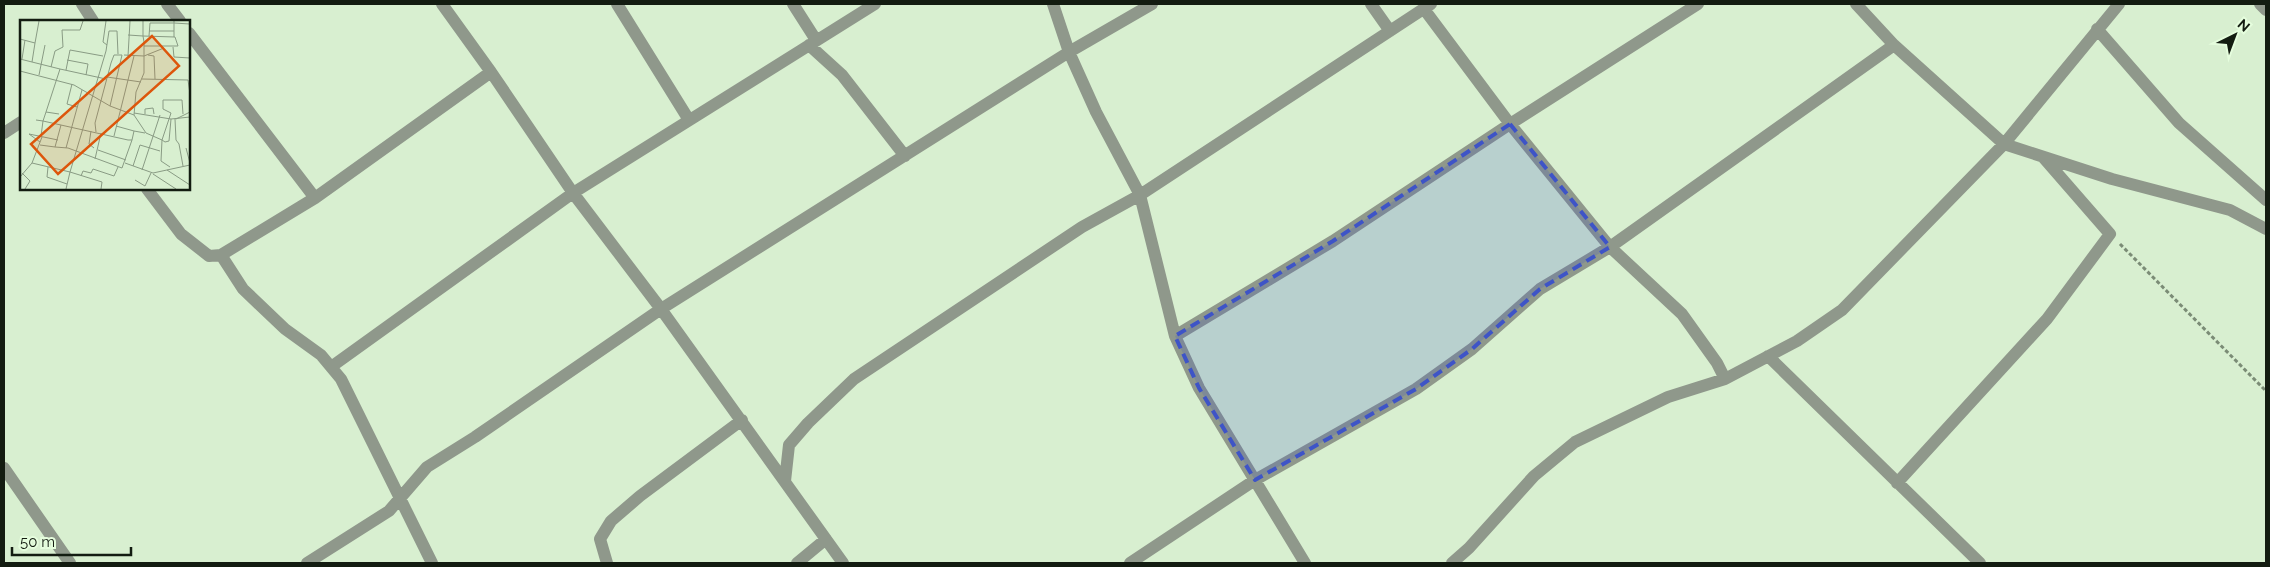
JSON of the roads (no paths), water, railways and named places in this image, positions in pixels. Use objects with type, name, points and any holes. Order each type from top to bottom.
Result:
[{"type":"street","points":[[82,4],[92,20]]},
{"type":"street","points":[[442,4],[491,72],[573,193],[742,420],[843,563]]},
{"type":"street","points":[[617,4],[689,120]]},
{"type":"street","points":[[792,4],[812,43],[842,76],[904,156]]},
{"type":"street","points":[[331,367],[573,193],[875,4]]},
{"type":"street","points":[[1053,4],[1069,52],[1096,112],[1140,195],[1174,336],[1199,388],[1305,563]]},
{"type":"street","points":[[307,563],[389,511],[427,467],[475,437],[661,310],[1069,52],[1152,4]]},
{"type":"street","points":[[1371,4],[1390,30]]},
{"type":"street","points":[[1174,336],[1333,241],[1510,124],[1698,4]]},
{"type":"street","points":[[1856,4],[1894,45],[2004,144],[2112,179],[2230,210],[2266,228]]},
{"type":"street","points":[[1452,563],[1469,548],[1534,476],[1575,442],[1668,397],[1725,379],[1797,341],[1842,310],[2004,144],[2119,4]]},
{"type":"street","points":[[2260,4],[2266,10]]},
{"type":"street","points":[[786,481],[789,445],[808,423],[854,379],[1082,227],[1140,195],[1428,6],[1510,124],[1610,247],[1682,314],[1717,363],[1725,379]]},
{"type":"street","points":[[2097,29],[2180,123],[2266,200]]},
{"type":"street","points":[[190,34],[315,198]]},
{"type":"street","points":[[1130,563],[1255,480],[1416,390],[1472,349],[1540,289],[1610,247],[1894,45]]},
{"type":"street","points":[[148,190],[181,234],[209,256],[221,255],[315,198],[491,72]]},
{"type":"street","points":[[4,133],[20,123]]},
{"type":"street","points":[[1897,482],[2047,319],[2110,234],[2043,156]]},
{"type":"street","points":[[221,255],[244,289],[285,329],[321,355],[341,379],[432,563]]},
{"type":"street","points":[[1768,356],[1980,563]]},
{"type":"street","points":[[607,563],[600,539],[611,521],[640,496],[742,420]]},
{"type":"street","points":[[4,468],[70,563]]},
{"type":"street","points":[[797,563],[826,538]]}]
